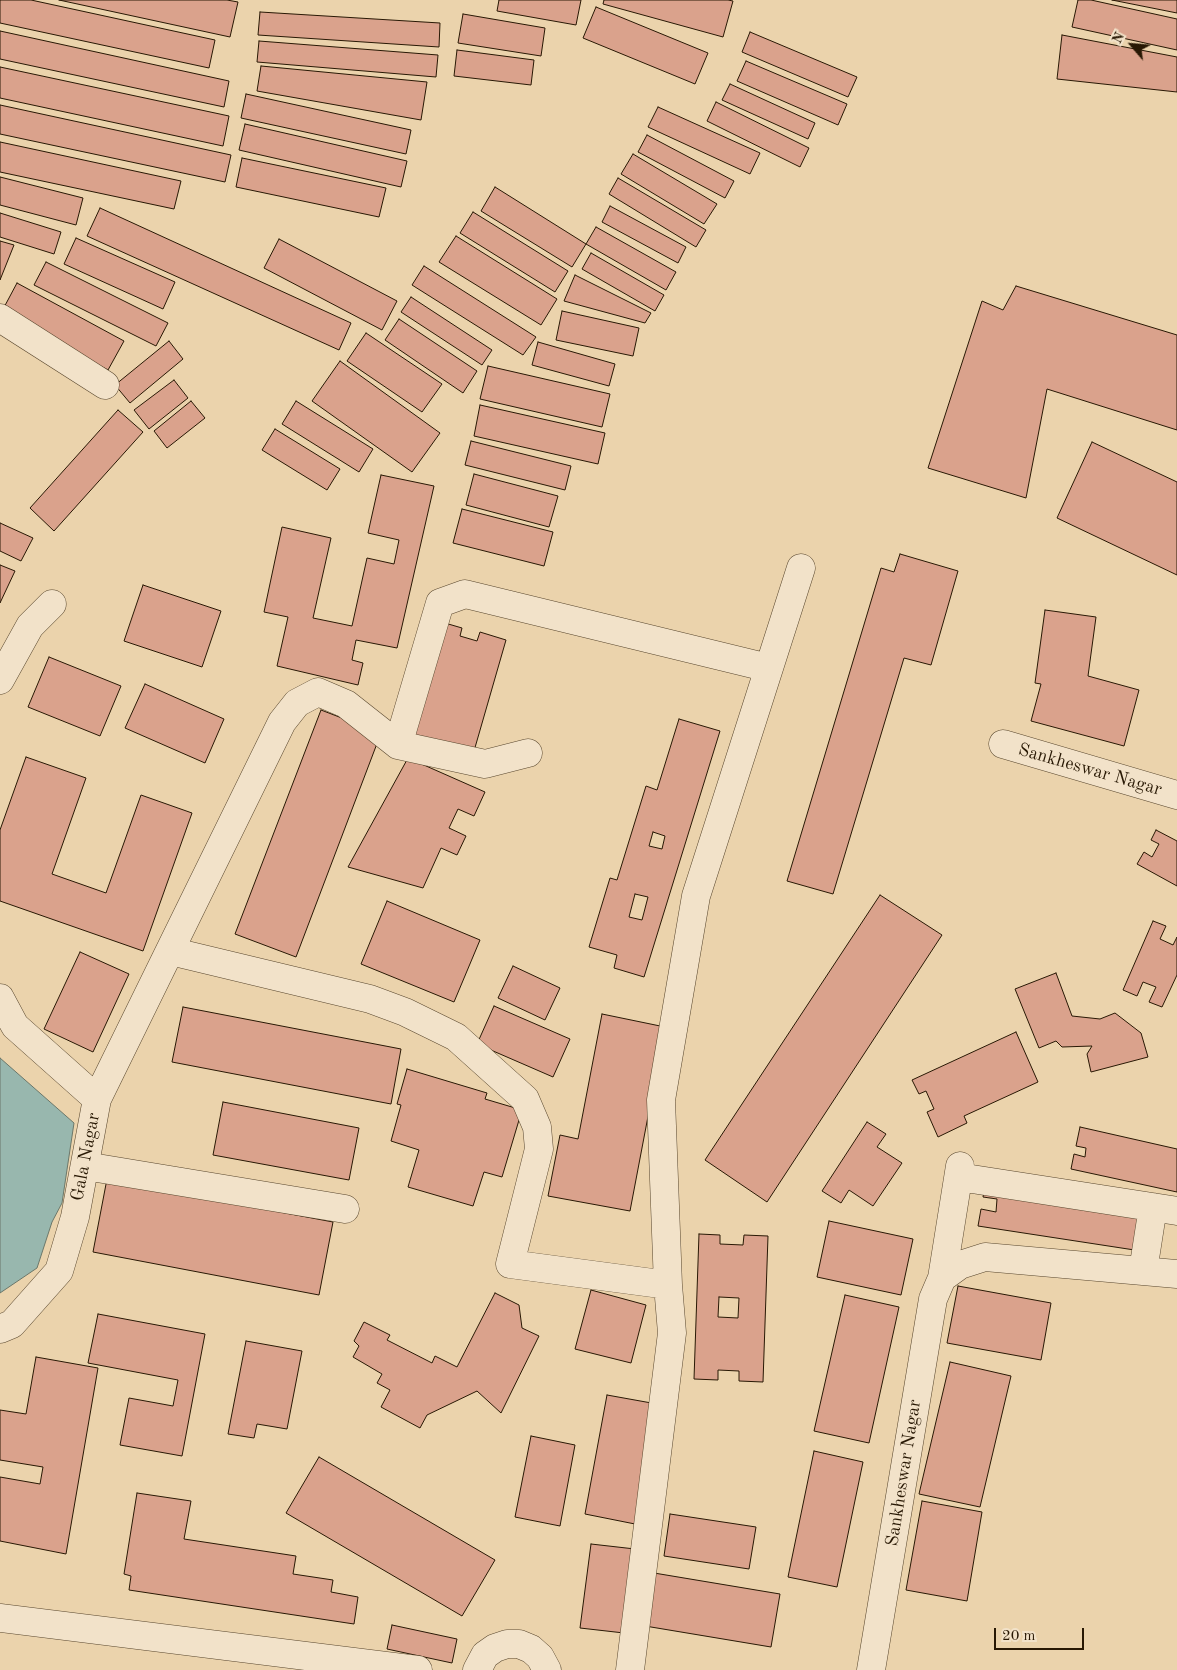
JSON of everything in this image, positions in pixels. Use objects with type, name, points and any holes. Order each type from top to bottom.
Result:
[{"type":"street","points":[[0,318],[105,385]]},
{"type":"street","points":[[630,1670],[672,1333],[668,1285],[661,1100],[696,896],[801,568]]},
{"type":"street","points":[[398,745],[440,603],[465,594],[769,668]]},
{"type":"street","points":[[0,680],[30,626],[52,604]]},
{"type":"street","points":[[97,1099],[282,722],[297,702],[318,692],[346,704],[398,745],[485,764],[528,753]]},
{"type":"street","name":"Sankheswar Nagar","points":[[1003,744],[1177,795]]},
{"type":"street","points":[[170,951],[370,999],[405,1012],[456,1037],[525,1099],[537,1127],[539,1149],[510,1264],[668,1285]]},
{"type":"street","name":"Gala Nagar","points":[[0,998],[15,1026],[97,1099],[75,1217],[59,1271],[12,1324],[0,1329]]},
{"type":"street","points":[[85,1166],[345,1209]]},
{"type":"street","name":"Sankheswar Nagar","points":[[872,1670],[933,1300],[942,1278],[959,1171],[1165,1209]]},
{"type":"street","points":[[1143,1271],[1165,1209]]},
{"type":"street","points":[[942,1278],[960,1265],[985,1256],[1177,1274]]},
{"type":"street","points":[[0,1618],[418,1670]]},
{"type":"street","points":[[477,1670],[485,1655],[495,1648],[507,1644],[519,1644],[540,1656],[547,1670]]},
{"type":"water","points":[[0,1058],[74,1123],[62,1203],[52,1222],[37,1268],[0,1293]]},
{"type":"building","points":[[0,0],[31,0],[215,40],[209,68],[0,23]]},
{"type":"building","points":[[59,0],[227,0],[238,2],[230,37]]},
{"type":"building","points":[[499,0],[581,0],[576,25],[497,11]]},
{"type":"building","points":[[604,0],[733,1],[723,37],[603,4]]},
{"type":"building","points":[[1078,0],[1091,0],[1177,19],[1177,50],[1072,27]]},
{"type":"building","points":[[1112,0],[1177,0],[1177,13]]},
{"type":"building","points":[[596,7],[708,53],[695,84],[583,38]]},
{"type":"building","points":[[260,12],[440,23],[439,47],[258,35]]},
{"type":"building","points":[[463,14],[545,28],[541,56],[458,43]]},
{"type":"building","points":[[0,31],[229,81],[224,107],[0,59]]},
{"type":"building","points":[[750,32],[857,77],[848,97],[742,52]]},
{"type":"building","points":[[1062,35],[1177,57],[1177,92],[1057,79]]},
{"type":"building","points":[[259,41],[438,55],[436,77],[257,62]]},
{"type":"building","points":[[457,50],[534,60],[531,85],[454,76]]},
{"type":"building","points":[[746,61],[847,104],[838,125],[737,81]]},
{"type":"building","points":[[261,66],[427,82],[421,120],[257,91]]},
{"type":"building","points":[[0,67],[229,116],[223,146],[0,98]]},
{"type":"building","points":[[730,84],[815,123],[808,139],[722,100]]},
{"type":"building","points":[[246,94],[411,130],[406,154],[241,118]]},
{"type":"building","points":[[716,102],[809,148],[800,167],[707,121]]},
{"type":"building","points":[[0,105],[231,155],[225,182],[0,134]]},
{"type":"building","points":[[658,107],[760,153],[750,174],[648,127]]},
{"type":"building","points":[[245,124],[407,161],[401,187],[239,150]]},
{"type":"building","points":[[647,135],[734,181],[725,198],[638,152]]},
{"type":"building","points":[[0,142],[181,181],[174,209],[0,172]]},
{"type":"building","points":[[633,154],[717,204],[704,224],[621,174]]},
{"type":"building","points":[[242,158],[386,188],[379,217],[236,187]]},
{"type":"building","points":[[0,177],[83,198],[76,225],[0,205]]},
{"type":"building","points":[[618,178],[706,230],[696,247],[609,194]]},
{"type":"building","points":[[495,187],[586,244],[572,267],[481,211]]},
{"type":"building","points":[[610,206],[686,247],[678,263],[602,222]]},
{"type":"building","points":[[100,208],[351,323],[339,350],[87,236]]},
{"type":"building","points":[[473,212],[568,271],[555,292],[460,233]]},
{"type":"building","points":[[0,213],[61,232],[54,254],[0,237]]},
{"type":"building","points":[[596,227],[676,272],[666,290],[586,244]]},
{"type":"building","points":[[456,236],[557,299],[541,325],[439,262]]},
{"type":"building","points":[[76,238],[175,282],[163,309],[64,264]]},
{"type":"building","points":[[279,239],[397,301],[382,330],[264,268]]},
{"type":"building","points":[[0,241],[14,245],[0,280]]},
{"type":"building","points":[[591,253],[664,295],[655,311],[582,269]]},
{"type":"building","points":[[46,262],[168,323],[156,346],[34,285]]},
{"type":"building","points":[[424,266],[536,337],[523,355],[412,285]]},
{"type":"building","points":[[575,275],[651,313],[645,323],[564,301]]},
{"type":"building","points":[[17,283],[124,341],[108,370],[1,313]]},
{"type":"building","points":[[1016,286],[1177,335],[1177,430],[1047,389],[1026,498],[928,468],[982,301],[1003,310]]},
{"type":"building","points":[[411,297],[492,350],[482,365],[401,312]]},
{"type":"building","points":[[562,311],[639,328],[633,356],[556,340]]},
{"type":"building","points":[[399,319],[477,371],[463,393],[385,340]]},
{"type":"building","points":[[366,333],[442,384],[422,412],[347,361]]},
{"type":"building","points":[[169,341],[183,359],[130,403],[115,385]]},
{"type":"building","points":[[538,342],[615,364],[609,386],[532,365]]},
{"type":"building","points":[[340,361],[440,433],[412,472],[312,401]]},
{"type":"building","points":[[488,366],[610,394],[602,427],[480,399]]},
{"type":"building","points":[[174,380],[188,398],[149,429],[134,410]]},
{"type":"building","points":[[191,401],[205,418],[167,448],[154,431]]},
{"type":"building","points":[[296,401],[373,449],[359,472],[282,424]]},
{"type":"building","points":[[480,405],[605,433],[598,464],[474,436]]},
{"type":"building","points":[[118,410],[143,432],[54,531],[30,508]]},
{"type":"building","points":[[275,429],[340,469],[327,490],[262,450]]},
{"type":"building","points":[[471,441],[571,466],[565,490],[465,465]]},
{"type":"building","points":[[1092,442],[1177,482],[1177,575],[1057,518]]},
{"type":"building","points":[[474,474],[558,496],[549,527],[466,505]]},
{"type":"building","points":[[381,475],[434,486],[397,648],[356,640],[352,660],[363,663],[358,685],[277,666],[288,617],[264,612],[282,527],[331,538],[313,618],[352,626],[367,558],[394,564],[399,540],[368,533]]},
{"type":"building","points":[[462,509],[553,532],[544,566],[453,543]]},
{"type":"building","points":[[0,523],[33,538],[21,561],[0,551]]},
{"type":"building","points":[[900,554],[958,571],[931,665],[904,658],[833,894],[787,881],[881,568],[894,572]]},
{"type":"building","points":[[0,565],[15,571],[0,603]]},
{"type":"building","points":[[143,585],[221,611],[202,667],[124,641]]},
{"type":"building","points":[[1045,610],[1096,617],[1088,676],[1139,690],[1124,746],[1031,721],[1041,684],[1035,683]]},
{"type":"building","points":[[438,621],[462,628],[460,636],[477,641],[480,632],[506,640],[472,758],[404,739]]},
{"type":"building","points":[[49,657],[121,686],[100,736],[28,707]]},
{"type":"building","points":[[145,684],[224,719],[205,763],[125,728]]},
{"type":"building","points":[[321,710],[381,733],[296,957],[235,934]]},
{"type":"building","points":[[679,719],[720,731],[644,977],[614,968],[617,955],[589,947],[610,878],[617,880],[646,786],[657,790]],"holes":[[[653,832],[665,836],[662,849],[649,846]],[[635,894],[648,897],[642,920],[629,917]]]},
{"type":"building","points":[[26,757],[86,778],[52,874],[106,893],[141,795],[192,813],[143,951],[0,901],[0,830]]},
{"type":"building","points":[[408,758],[485,792],[474,816],[458,809],[449,828],[466,836],[457,855],[441,848],[423,888],[348,867]]},
{"type":"building","points":[[1156,830],[1177,841],[1177,886],[1137,864],[1144,852],[1152,857],[1159,844],[1151,840]]},
{"type":"building","points":[[880,895],[942,935],[767,1202],[705,1160]]},
{"type":"building","points":[[387,901],[480,940],[454,1002],[361,964]]},
{"type":"building","points":[[1153,921],[1166,926],[1160,939],[1173,945],[1177,937],[1177,975],[1162,1007],[1149,1002],[1156,987],[1143,982],[1137,996],[1123,990]]},
{"type":"building","points":[[80,952],[129,974],[93,1052],[44,1029]]},
{"type":"building","points":[[513,966],[560,988],[545,1020],[498,998]]},
{"type":"building","points":[[1056,973],[1072,1016],[1100,1019],[1115,1013],[1141,1033],[1148,1057],[1091,1072],[1087,1054],[1092,1046],[1062,1047],[1056,1041],[1039,1048],[1015,989]]},
{"type":"building","points":[[494,1006],[570,1039],[553,1077],[477,1044]]},
{"type":"building","points":[[183,1007],[401,1049],[391,1104],[172,1062]]},
{"type":"building","points":[[602,1014],[665,1027],[630,1211],[548,1196],[560,1135],[578,1139]]},
{"type":"building","points":[[1016,1032],[1038,1082],[964,1116],[967,1123],[938,1137],[927,1112],[934,1109],[926,1091],[919,1094],[912,1080]]},
{"type":"building","points":[[407,1069],[487,1093],[485,1099],[522,1110],[502,1177],[484,1172],[473,1206],[408,1187],[419,1150],[391,1141],[401,1105],[397,1104]]},
{"type":"building","points":[[223,1102],[359,1128],[349,1180],[213,1155]]},
{"type":"building","points":[[867,1122],[886,1134],[877,1147],[902,1163],[873,1206],[849,1190],[841,1203],[822,1191]]},
{"type":"building","points":[[1080,1127],[1177,1149],[1177,1192],[1071,1169],[1074,1154],[1085,1157],[1086,1148],[1076,1146]]},
{"type":"building","points":[[107,1179],[333,1222],[319,1295],[93,1252]]},
{"type":"building","points":[[985,1186],[1147,1212],[1141,1251],[978,1226],[981,1209],[996,1212],[997,1199],[983,1197]]},
{"type":"building","points":[[829,1221],[913,1239],[901,1295],[817,1277]]},
{"type":"building","points":[[699,1234],[720,1235],[720,1244],[743,1245],[744,1235],[768,1236],[763,1382],[739,1381],[739,1371],[718,1370],[718,1380],[694,1379]],"holes":[[[719,1297],[739,1298],[738,1318],[718,1317]]]},
{"type":"building","points":[[958,1286],[1051,1303],[1041,1360],[947,1343]]},
{"type":"building","points":[[591,1290],[646,1305],[631,1363],[575,1349]]},
{"type":"building","points":[[495,1293],[519,1305],[522,1328],[539,1336],[501,1413],[477,1391],[427,1415],[420,1428],[381,1407],[390,1390],[377,1383],[382,1374],[353,1357],[359,1346],[354,1341],[364,1322],[390,1335],[387,1340],[432,1363],[435,1356],[457,1367]]},
{"type":"building","points":[[845,1295],[899,1307],[869,1443],[814,1431]]},
{"type":"building","points":[[98,1314],[205,1334],[182,1456],[120,1445],[129,1398],[173,1406],[178,1380],[88,1363]]},
{"type":"building","points":[[246,1341],[302,1351],[287,1429],[257,1424],[254,1438],[228,1434]]},
{"type":"building","points":[[36,1357],[98,1368],[66,1554],[0,1541],[0,1477],[40,1484],[43,1467],[0,1460],[0,1410],[26,1414]]},
{"type":"building","points":[[950,1362],[1011,1376],[980,1507],[919,1494]]},
{"type":"building","points":[[607,1395],[657,1404],[635,1524],[585,1514]]},
{"type":"building","points":[[531,1436],[575,1445],[560,1526],[515,1517]]},
{"type":"building","points":[[814,1451],[863,1462],[837,1587],[788,1577]]},
{"type":"building","points":[[319,1457],[495,1560],[462,1616],[286,1513]]},
{"type":"building","points":[[137,1493],[191,1501],[184,1539],[296,1556],[293,1574],[333,1580],[331,1592],[358,1597],[354,1624],[129,1590],[131,1576],[124,1574]]},
{"type":"building","points":[[922,1501],[982,1512],[967,1601],[906,1590]]},
{"type":"building","points":[[670,1514],[756,1527],[749,1569],[664,1556]]},
{"type":"building","points":[[591,1544],[635,1549],[624,1633],[580,1628]]},
{"type":"building","points":[[648,1572],[780,1594],[771,1647],[639,1625]]},
{"type":"building","points":[[392,1625],[457,1639],[452,1663],[387,1649]]}]
